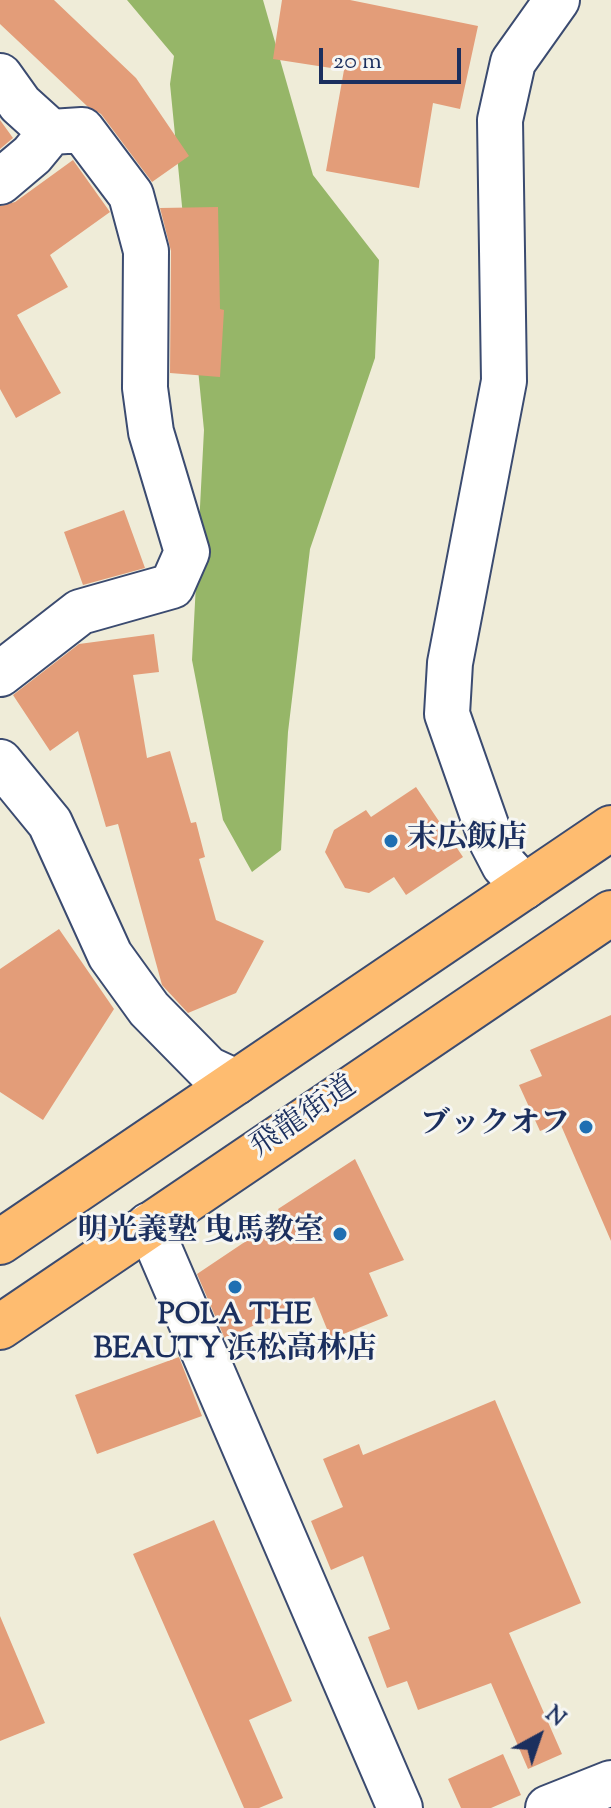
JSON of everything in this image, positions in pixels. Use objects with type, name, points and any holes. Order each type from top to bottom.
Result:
[{"type":"highway","points":[[0,1242],[611,828]]},
{"type":"highway","name":"飛龍街道","points":[[0,1327],[611,913]]},
{"type":"street","points":[[524,887],[504,865],[492,842],[447,714],[450,663],[504,381],[500,120],[513,62],[557,0]]},
{"type":"street","points":[[0,76],[20,104],[51,132],[82,130],[131,195],[146,251],[145,388],[149,417],[187,552],[172,586],[80,612],[0,674]]},
{"type":"street","points":[[0,182],[32,155],[51,132]]},
{"type":"street","points":[[0,762],[50,823],[110,955],[149,1009],[208,1069],[236,1082]]},
{"type":"street","points":[[149,1225],[400,1808]]},
{"type":"street","points":[[548,1808],[611,1783]]},
{"type":"green space","points":[[127,0],[263,0],[313,175],[379,260],[375,358],[310,549],[288,732],[281,850],[252,872],[223,820],[192,660],[204,430],[170,84],[174,56]]},
{"type":"building","points":[[0,0],[54,0],[136,78],[189,156],[152,182],[101,114],[87,106],[0,24]]},
{"type":"building","points":[[282,0],[350,0],[478,26],[460,109],[433,103],[419,188],[326,171],[344,70],[273,59]]},
{"type":"building","points":[[0,120],[13,138],[0,149]]},
{"type":"building","points":[[73,160],[110,212],[50,255],[68,287],[17,315],[61,393],[16,418],[0,389],[0,206],[15,202]]},
{"type":"building","points":[[218,207],[220,309],[224,310],[220,377],[170,373],[171,251],[160,208]]},
{"type":"building","points":[[124,510],[145,568],[83,585],[64,532]]},
{"type":"building","points":[[154,634],[159,672],[133,675],[147,758],[170,751],[191,823],[196,822],[205,857],[199,859],[216,920],[264,941],[236,993],[188,1013],[162,985],[118,824],[106,827],[78,731],[50,751],[13,695],[79,644]]},
{"type":"building","name":"末広飯店","points":[[416,787],[463,857],[406,895],[394,877],[369,893],[345,888],[325,852],[334,830],[366,810],[371,817]]},
{"type":"building","points":[[59,929],[114,1009],[43,1120],[0,1092],[0,969]]},
{"type":"building","name":"ブックオフ","points":[[611,1015],[611,1241],[560,1123],[540,1131],[519,1085],[542,1076],[530,1050]]},
{"type":"building","name":"明光義塾 曳馬教室","points":[[355,1159],[404,1260],[369,1273],[388,1316],[331,1339],[314,1297],[225,1339],[197,1274],[282,1217],[278,1209]]},
{"type":"building","points":[[179,1357],[202,1416],[97,1454],[75,1395]]},
{"type":"building","points":[[495,1400],[581,1603],[509,1633],[562,1754],[528,1769],[491,1683],[418,1710],[407,1681],[387,1688],[368,1637],[390,1629],[363,1556],[331,1570],[311,1521],[343,1507],[323,1459],[359,1444],[363,1455]]},
{"type":"building","points":[[214,1520],[292,1701],[249,1720],[283,1798],[259,1808],[244,1808],[133,1554]]},
{"type":"building","points":[[0,1616],[45,1723],[0,1741]]},
{"type":"building","points":[[503,1754],[521,1795],[491,1808],[461,1808],[448,1779]]},
{"type":"place","name":"末広飯店","points":[[391,841]]},
{"type":"place","name":"ブックオフ","points":[[586,1127]]},
{"type":"place","name":"明光義塾 曳馬教室","points":[[340,1234]]},
{"type":"place","name":"POLA THE BEAUTY 浜松高林店","points":[[235,1287]]}]
